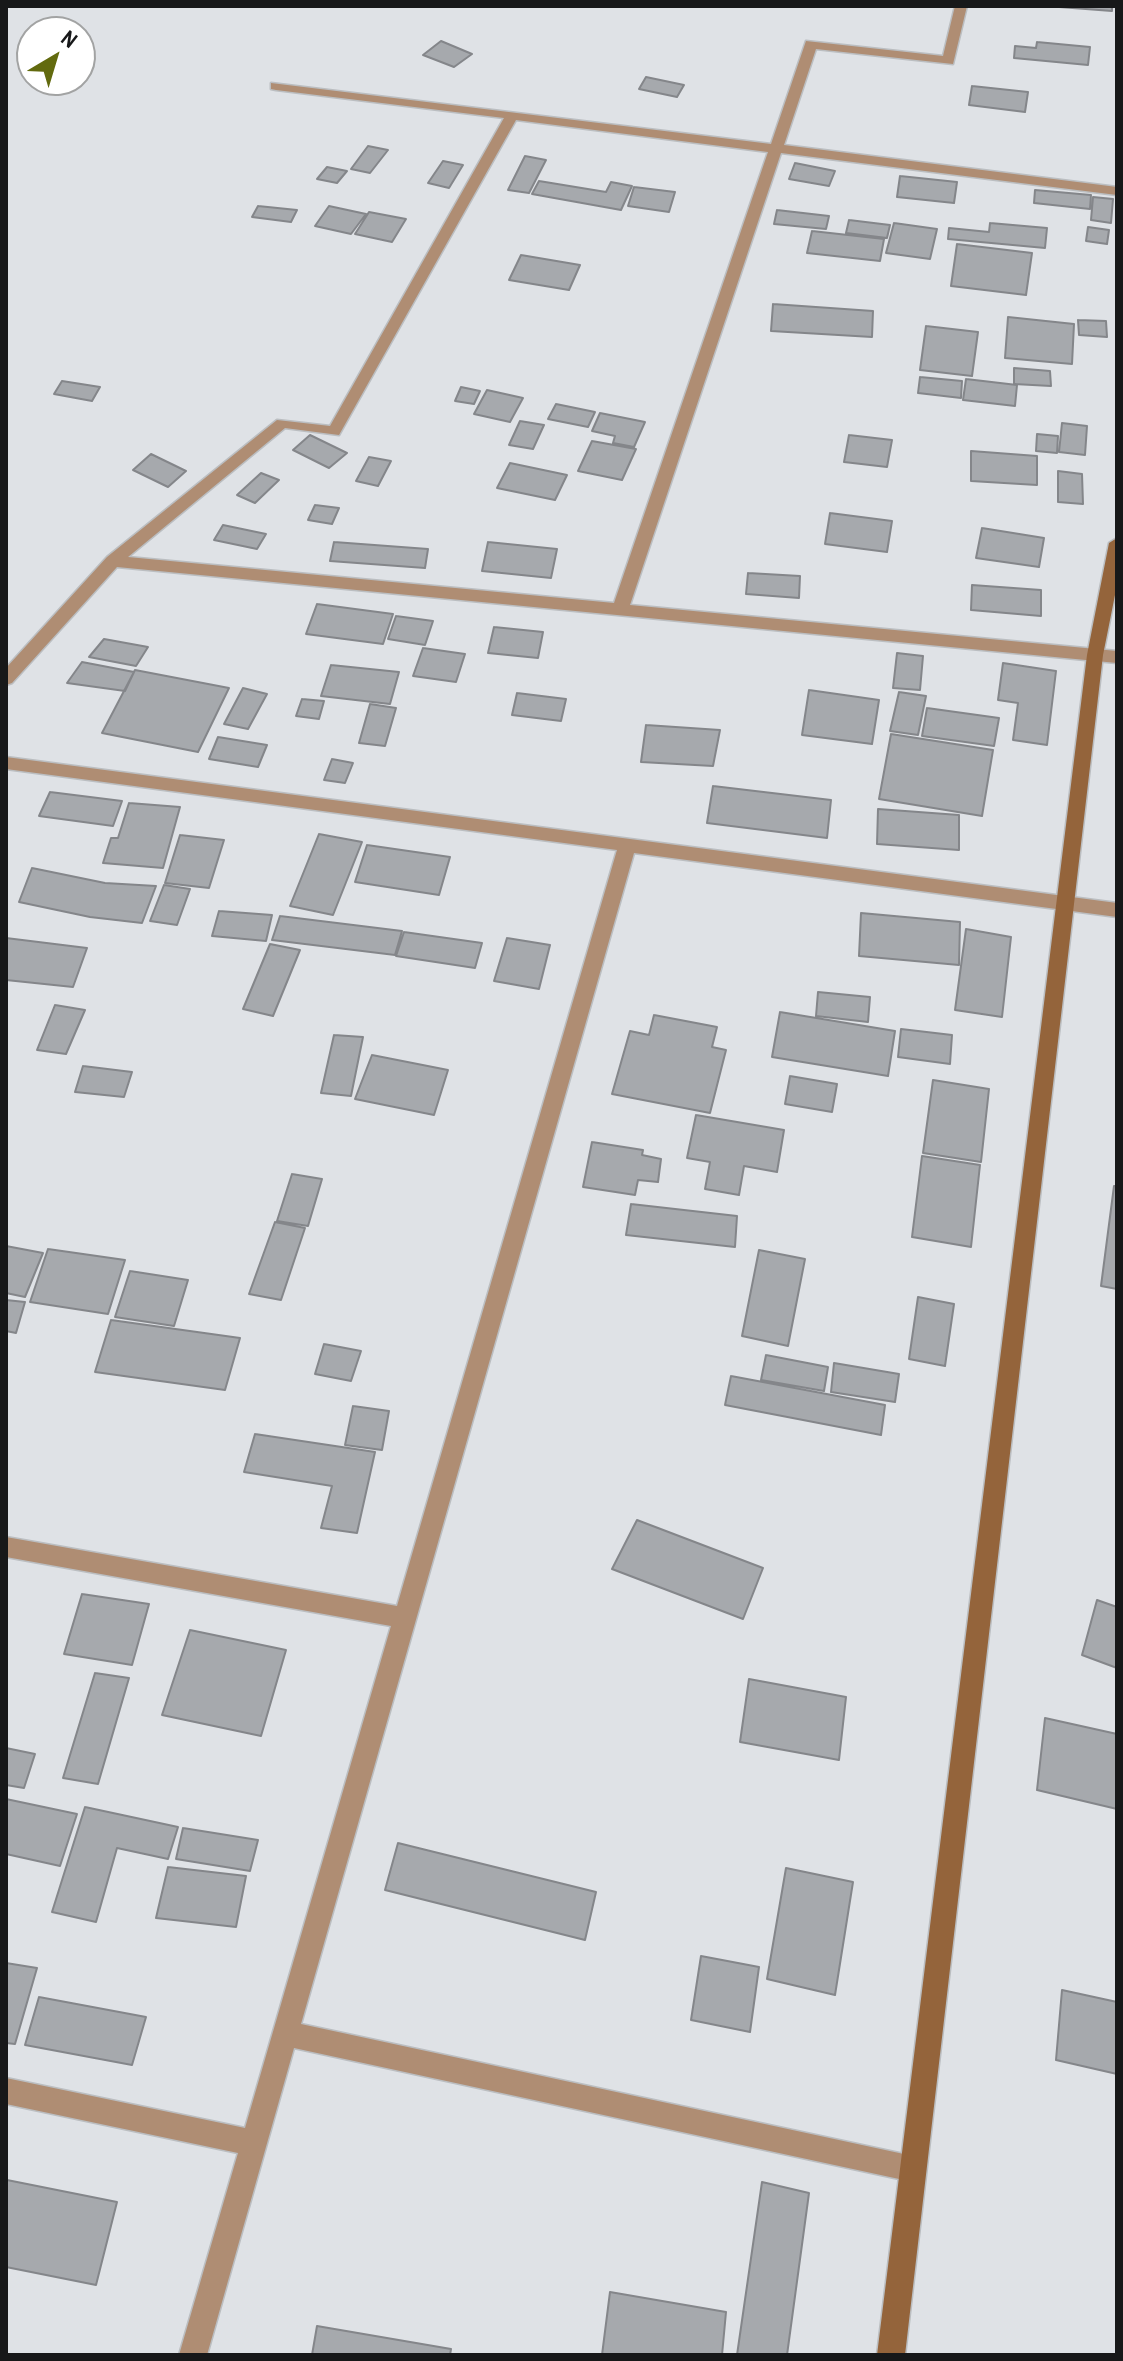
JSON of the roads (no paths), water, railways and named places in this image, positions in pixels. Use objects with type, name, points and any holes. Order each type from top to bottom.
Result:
[{"type":"street","points":[[620,610],[811,44],[948,61],[961,6]]},
{"type":"street","points":[[276,86],[1117,191]]},
{"type":"street","points":[[6,679],[113,561],[282,423],[334,432],[512,116]]},
{"type":"street","points":[[891,2355],[1095,655],[1117,543]]},
{"type":"street","points":[[113,561],[1117,657]]},
{"type":"street","points":[[6,763],[1117,910]]},
{"type":"street","points":[[193,2355],[627,846]]},
{"type":"street","points":[[6,1547],[405,1618]]},
{"type":"street","points":[[285,2033],[913,2169]]},
{"type":"street","points":[[6,2091],[254,2143]]}]
